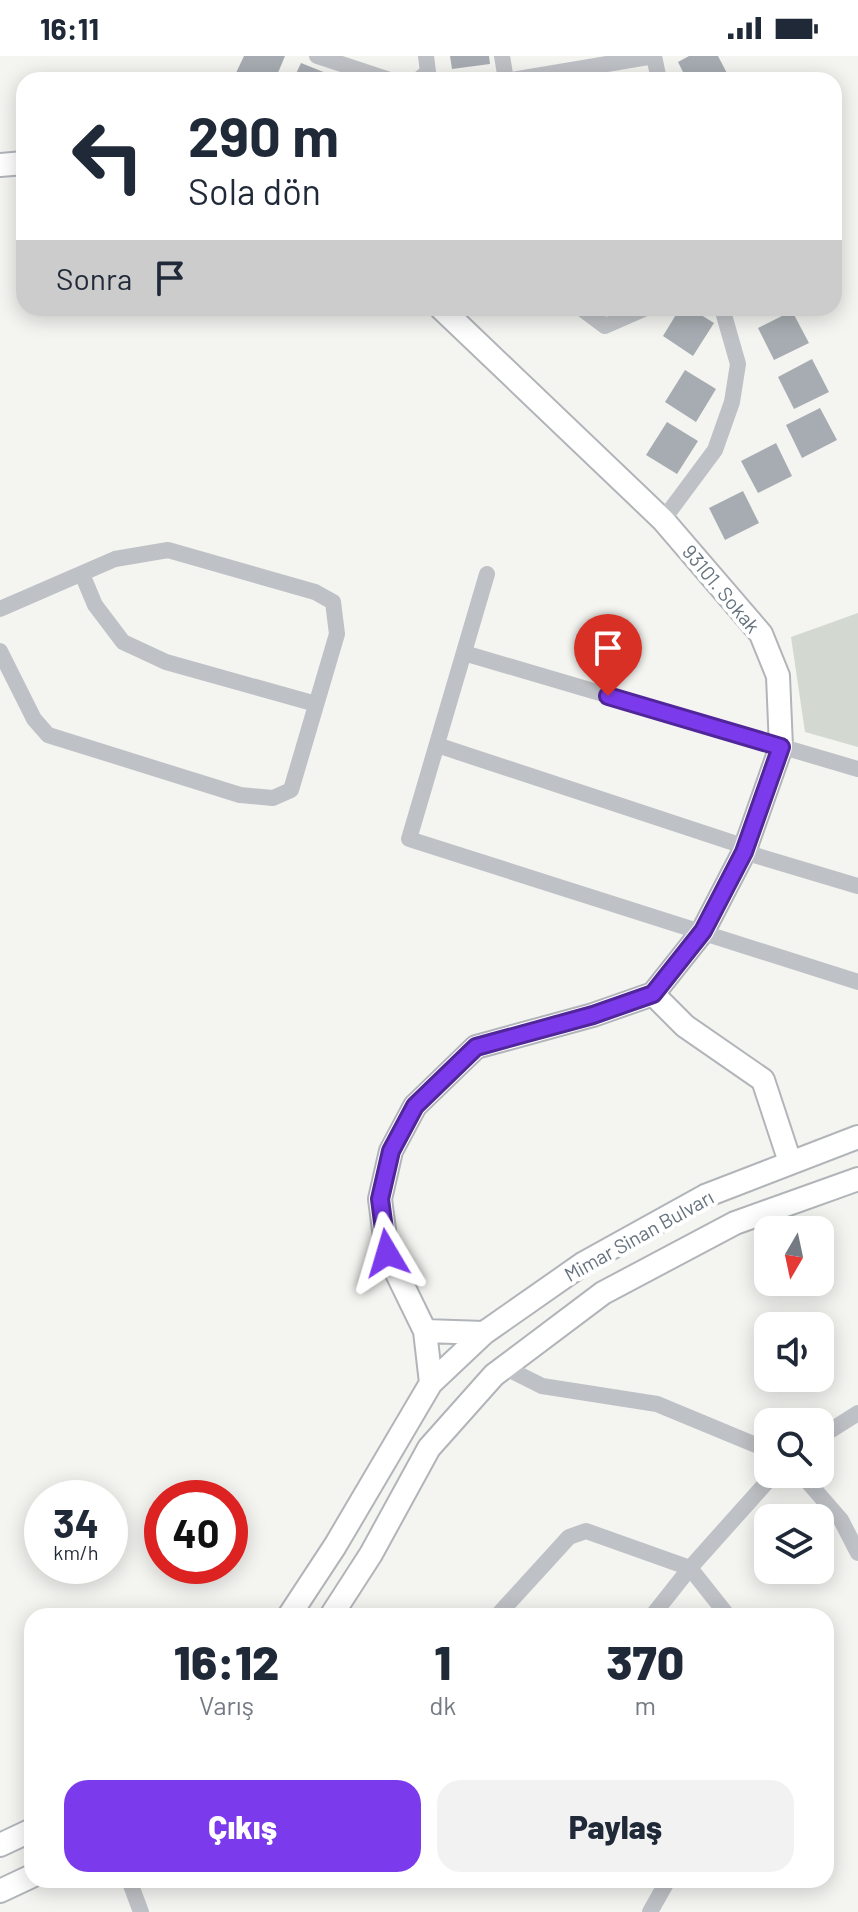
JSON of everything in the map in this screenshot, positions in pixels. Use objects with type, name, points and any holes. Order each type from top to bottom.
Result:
[{"type":"street","points":[[317,56],[366,72]]},
{"type":"street","points":[[559,72],[654,56]]},
{"type":"street","name":"93101. Sokak","points":[[449,316],[663,520],[761,634],[778,676],[781,747],[745,849],[703,931],[653,994]]},
{"type":"street","points":[[592,316],[605,326],[628,316]]},
{"type":"street","points":[[663,520],[715,450],[732,402],[738,364],[724,316]]},
{"type":"street","points":[[0,609],[115,559],[168,550],[315,592],[333,602],[337,634],[291,790],[273,798],[240,795],[48,735],[34,719],[0,651]]},
{"type":"street","points":[[82,574],[95,605],[123,642],[166,662],[316,704]]},
{"type":"street","points":[[487,574],[409,839],[858,982]]},
{"type":"street","points":[[464,653],[858,769]]},
{"type":"street","points":[[437,745],[858,886]]},
{"type":"street","points":[[431,1383],[425,1331],[387,1253],[380,1199],[391,1151],[415,1106],[476,1047],[593,1015],[653,994],[685,1026],[763,1080],[790,1162]]},
{"type":"street","name":"Mimar Sinan Bulvarı","points":[[294,1608],[335,1546],[431,1383],[484,1333],[584,1263],[705,1196],[858,1137]]},
{"type":"street","name":"Mimar Sinan Bulvarı","points":[[336,1608],[371,1554],[429,1448],[494,1375],[603,1293],[735,1223],[858,1179]]},
{"type":"street","points":[[425,1331],[484,1333]]},
{"type":"street","points":[[504,1367],[542,1386],[657,1404],[754,1444]]},
{"type":"street","points":[[834,1428],[858,1413]]},
{"type":"street","points":[[658,1608],[761,1488]]},
{"type":"street","points":[[813,1488],[841,1520],[858,1553]]},
{"type":"street","points":[[504,1608],[569,1537],[586,1531],[690,1568],[722,1608]]},
{"type":"street","points":[[0,1845],[24,1834]]},
{"type":"street","points":[[0,1891],[24,1880]]},
{"type":"street","points":[[132,1888],[141,1912]]},
{"type":"street","points":[[650,1912],[664,1888]]},
{"type":"shaded area","points":[[858,613],[858,747],[805,732],[791,637]]},
{"type":"building","points":[[244,56],[285,56],[278,72],[236,72]]},
{"type":"building","points":[[450,56],[489,56],[490,64],[452,69]]},
{"type":"building","points":[[689,56],[718,56],[726,72],[683,72],[678,62]]},
{"type":"building","points":[[301,63],[324,72],[297,72]]},
{"type":"building","points":[[675,316],[703,316],[714,323],[693,356],[663,336]]},
{"type":"building","points":[[782,316],[795,316],[809,343],[774,360],[758,328]]},
{"type":"building","points":[[812,359],[829,392],[794,409],[778,377]]},
{"type":"building","points":[[685,370],[716,389],[696,422],[665,402]]},
{"type":"building","points":[[820,408],[837,440],[802,458],[786,425]]},
{"type":"building","points":[[667,422],[698,441],[677,474],[646,455]]},
{"type":"building","points":[[776,443],[792,476],[758,493],[741,461]]},
{"type":"building","points":[[743,491],[759,523],[725,540],[709,508]]},
{"type":"route","points":[[387,1253],[380,1199],[391,1151],[415,1106],[476,1047],[593,1015],[653,994],[703,931],[744,852],[781,747],[608,696]]}]
